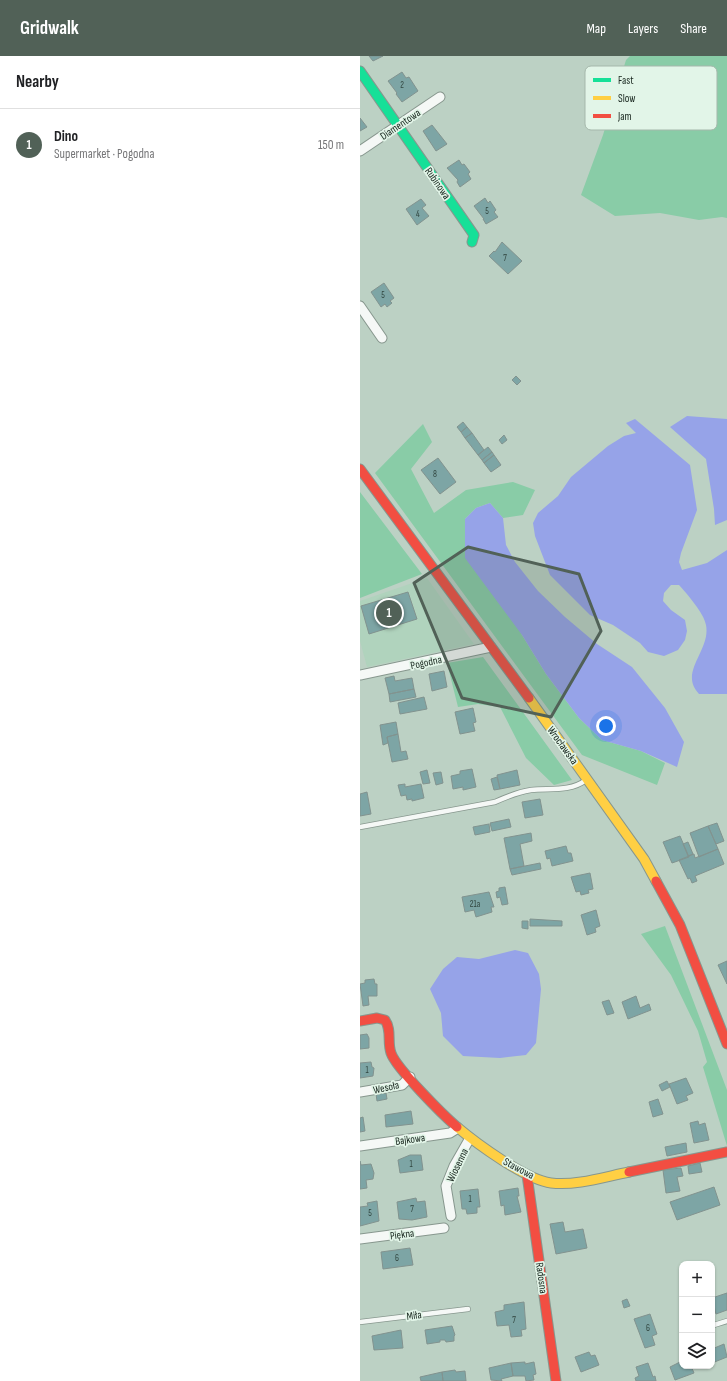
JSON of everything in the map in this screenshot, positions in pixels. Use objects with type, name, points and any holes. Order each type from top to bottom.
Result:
[{"type":"street","points":[[360,71],[398,125]]},
{"type":"street","name":"Diamentowa","points":[[360,152],[440,97]]},
{"type":"street","name":"Rubinowa","points":[[398,125],[474,235],[472,242]]},
{"type":"street","points":[[360,306],[382,338]]},
{"type":"street","name":"Wrocławska","points":[[360,468],[588,779],[644,859],[672,907],[727,1044]]},
{"type":"street","name":"Pogodna","points":[[360,675],[491,647]]},
{"type":"street","name":"Stawowa","points":[[360,1021],[380,1018],[385,1020],[388,1024],[389,1043],[392,1055],[410,1077],[458,1128],[470,1138],[527,1175],[550,1182],[585,1181],[727,1152]]},
{"type":"street","name":"Wesoła","points":[[360,1092],[402,1085],[410,1077]]},
{"type":"street","name":"Bajkowa","points":[[360,1146],[450,1133],[458,1128]]},
{"type":"street","name":"Wiosenna","points":[[451,1216],[446,1186],[454,1166],[470,1138]]},
{"type":"street","name":"Radosna","points":[[527,1175],[556,1381]]},
{"type":"street","name":"Piękna","points":[[360,1240],[444,1228]]},
{"type":"lane","points":[[360,827],[495,802],[510,795],[531,790],[574,787],[588,779]]},
{"type":"lane","name":"Miła","points":[[360,1322],[468,1309]]},
{"type":"lane","points":[[715,1326],[727,1321]]},
{"type":"highlighted area","points":[[468,547],[579,574],[601,631],[551,717],[462,698],[414,583]]},
{"type":"shaded area","points":[[427,578],[474,644],[367,667],[360,641],[360,601]]},
{"type":"green space","points":[[630,56],[727,56],[727,218],[722,217],[699,220],[660,213],[615,216],[581,195],[605,130],[717,130],[717,66],[624,66],[626,60]]},
{"type":"green space","points":[[423,424],[432,442],[411,469],[434,513],[466,490],[513,482],[535,490],[523,515],[503,518],[490,503],[476,508],[465,519],[522,635],[546,674],[579,718],[602,740],[641,751],[665,763],[657,785],[582,755],[375,473]]},
{"type":"green space","points":[[360,492],[422,574],[360,598]]},
{"type":"green space","points":[[483,657],[572,780],[554,785],[526,758],[500,707],[478,704],[458,707],[447,663]]},
{"type":"green space","points":[[665,926],[727,1090],[727,1146],[703,1067],[707,1062],[698,1031],[671,975],[641,934]]},
{"type":"water","points":[[687,416],[727,419],[727,520],[715,525],[706,459],[670,427]]},
{"type":"water","points":[[635,419],[690,465],[697,510],[681,553],[679,562],[682,570],[707,563],[727,550],[727,694],[699,694],[693,686],[693,669],[704,644],[706,625],[699,609],[679,585],[671,585],[664,593],[663,601],[671,610],[685,620],[687,631],[685,640],[678,650],[664,656],[648,652],[640,643],[613,625],[590,615],[550,575],[535,536],[533,523],[538,513],[558,496],[571,477],[608,446],[624,436],[636,433],[626,423]]},
{"type":"water","points":[[490,503],[503,518],[506,545],[515,562],[538,591],[565,617],[597,644],[632,667],[665,708],[684,742],[677,767],[641,751],[602,740],[579,718],[546,674],[522,635],[465,558],[465,519],[476,508]]},
{"type":"water","points":[[515,950],[528,953],[539,974],[541,989],[536,1043],[526,1055],[500,1058],[463,1056],[443,1036],[441,1013],[430,989],[443,969],[457,957],[479,959]]},
{"type":"building","points":[[369,56],[383,56],[373,61]]},
{"type":"building","points":[[402,72],[406,78],[409,77],[418,91],[402,102],[388,81]]},
{"type":"building","points":[[360,118],[367,127],[360,131]]},
{"type":"building","points":[[432,125],[447,144],[436,151],[423,131]]},
{"type":"building","points":[[459,160],[470,172],[468,174],[471,179],[460,187],[457,182],[458,180],[447,168]]},
{"type":"building","points":[[485,198],[488,203],[490,201],[496,210],[494,212],[498,217],[486,224],[474,206]]},
{"type":"building","points":[[421,199],[426,205],[422,208],[429,216],[417,225],[406,209]]},
{"type":"building","points":[[502,242],[522,261],[508,274],[489,256],[494,251],[495,252]]},
{"type":"building","points":[[384,283],[394,298],[390,301],[392,303],[387,307],[385,304],[381,307],[371,292]]},
{"type":"building","points":[[516,376],[521,381],[517,385],[512,380]]},
{"type":"building","points":[[463,422],[467,427],[461,432],[457,427]]},
{"type":"building","points":[[467,427],[472,433],[465,438],[461,432]]},
{"type":"building","points":[[472,433],[484,450],[478,455],[465,438]]},
{"type":"building","points":[[504,435],[507,440],[502,444],[499,440]]},
{"type":"building","points":[[488,447],[492,452],[482,460],[478,455]]},
{"type":"building","points":[[492,452],[494,455],[484,463],[482,460]]},
{"type":"building","points":[[494,455],[501,465],[491,472],[484,463]]},
{"type":"building","points":[[438,458],[456,482],[440,494],[421,470]]},
{"type":"building","points":[[408,592],[417,619],[369,634],[361,606]]},
{"type":"building","points":[[444,671],[447,687],[432,691],[429,674]]},
{"type":"building","points":[[394,676],[395,681],[412,678],[414,689],[389,694],[385,678]]},
{"type":"building","points":[[414,689],[416,697],[390,702],[389,694]]},
{"type":"building","points":[[424,697],[427,709],[400,714],[398,703]]},
{"type":"building","points":[[473,708],[476,722],[473,723],[475,731],[460,734],[455,712]]},
{"type":"building","points":[[396,722],[398,734],[387,737],[388,743],[383,745],[380,725]]},
{"type":"building","points":[[398,734],[401,752],[406,751],[408,759],[392,762],[387,737]]},
{"type":"building","points":[[472,769],[476,787],[463,790],[463,787],[453,789],[451,776],[460,774],[460,771]]},
{"type":"building","points":[[427,770],[430,783],[423,784],[420,772]]},
{"type":"building","points":[[517,770],[520,785],[500,789],[497,775]]},
{"type":"building","points":[[441,772],[443,783],[436,785],[433,773]]},
{"type":"building","points":[[497,777],[500,789],[494,790],[491,779]]},
{"type":"building","points":[[405,784],[405,787],[421,784],[424,798],[412,801],[412,799],[407,800],[406,795],[401,796],[398,785]]},
{"type":"building","points":[[367,792],[371,814],[360,816],[360,794]]},
{"type":"building","points":[[540,799],[543,815],[525,818],[522,802]]},
{"type":"building","points":[[509,819],[511,827],[492,831],[490,823]]},
{"type":"building","points":[[717,823],[724,841],[716,844],[708,826]]},
{"type":"building","points":[[489,824],[490,832],[475,835],[473,827]]},
{"type":"building","points":[[708,826],[718,849],[699,857],[690,833]]},
{"type":"building","points":[[531,833],[532,841],[520,844],[524,866],[510,869],[504,838]]},
{"type":"building","points":[[680,836],[689,857],[672,863],[663,842]]},
{"type":"building","points":[[688,842],[693,854],[688,856],[683,844]]},
{"type":"building","points":[[566,846],[568,853],[571,853],[573,861],[552,866],[550,858],[547,859],[545,851]]},
{"type":"building","points":[[718,849],[724,864],[695,876],[697,881],[692,883],[690,878],[688,879],[679,860],[694,854],[695,858]]},
{"type":"building","points":[[540,863],[541,869],[512,875],[510,869]]},
{"type":"building","points":[[590,873],[593,889],[588,890],[589,893],[581,895],[580,891],[576,892],[571,877]]},
{"type":"building","points":[[505,887],[508,904],[502,905],[500,897],[497,898],[496,892],[499,891],[499,888]]},
{"type":"building","points":[[489,892],[494,907],[491,907],[492,912],[476,917],[474,910],[465,912],[462,897]]},
{"type":"building","points":[[596,910],[600,926],[595,928],[596,932],[587,935],[581,915]]},
{"type":"building","points":[[530,919],[562,921],[562,926],[530,926]]},
{"type":"building","points":[[522,921],[528,921],[528,929],[522,928]]},
{"type":"building","points":[[727,961],[727,984],[718,965]]},
{"type":"building","points":[[374,979],[375,984],[377,984],[377,996],[368,996],[369,1005],[363,1006],[360,984],[365,983],[365,980]]},
{"type":"building","points":[[636,996],[640,1008],[649,1004],[651,1010],[628,1019],[622,1002]]},
{"type":"building","points":[[609,1000],[614,1013],[607,1015],[602,1002]]},
{"type":"building","points":[[367,1034],[369,1038],[369,1048],[360,1049],[360,1035]]},
{"type":"building","points":[[371,1062],[372,1067],[374,1068],[373,1076],[360,1078],[360,1063]]},
{"type":"building","points":[[686,1078],[693,1093],[686,1096],[688,1100],[677,1104],[669,1084]]},
{"type":"building","points":[[667,1081],[670,1087],[662,1091],[659,1085]]},
{"type":"building","points":[[386,1093],[387,1099],[377,1101],[376,1094]]},
{"type":"building","points":[[658,1099],[663,1114],[653,1117],[649,1102]]},
{"type":"building","points":[[411,1111],[413,1124],[386,1127],[385,1115]]},
{"type":"building","points":[[363,1117],[365,1131],[360,1132],[360,1118]]},
{"type":"building","points":[[698,1121],[699,1125],[705,1123],[709,1140],[694,1143],[690,1123]]},
{"type":"building","points":[[686,1143],[687,1152],[667,1156],[665,1147]]},
{"type":"building","points":[[410,1155],[421,1155],[423,1170],[400,1173],[398,1160]]},
{"type":"building","points":[[360,1161],[361,1165],[371,1164],[374,1173],[373,1179],[366,1180],[367,1188],[360,1189]]},
{"type":"building","points":[[700,1163],[702,1172],[689,1174],[688,1166]]},
{"type":"building","points":[[681,1168],[683,1176],[677,1177],[680,1191],[666,1193],[663,1170]]},
{"type":"building","points":[[714,1187],[720,1205],[677,1220],[670,1202]]},
{"type":"building","points":[[518,1188],[519,1196],[517,1196],[521,1212],[505,1215],[504,1205],[501,1206],[499,1191]]},
{"type":"building","points":[[478,1189],[480,1207],[477,1207],[477,1213],[467,1214],[466,1209],[462,1209],[460,1191]]},
{"type":"building","points":[[416,1198],[417,1202],[425,1201],[427,1217],[412,1220],[399,1219],[397,1202]]},
{"type":"building","points":[[377,1201],[379,1221],[360,1226],[360,1207],[368,1206],[367,1203]]},
{"type":"building","points":[[563,1222],[565,1232],[583,1229],[587,1248],[556,1254],[550,1224]]},
{"type":"building","points":[[410,1248],[413,1265],[383,1269],[381,1252]]},
{"type":"building","points":[[727,1293],[727,1310],[716,1314],[715,1297]]},
{"type":"building","points":[[627,1299],[630,1306],[624,1308],[622,1301]]},
{"type":"building","points":[[524,1302],[526,1329],[521,1330],[522,1336],[511,1337],[509,1325],[497,1326],[495,1312],[504,1310],[504,1305]]},
{"type":"building","points":[[650,1314],[657,1334],[652,1336],[655,1345],[645,1348],[634,1319]]},
{"type":"building","points":[[452,1326],[455,1335],[454,1341],[446,1342],[445,1340],[440,1340],[440,1342],[427,1344],[425,1330]]},
{"type":"building","points":[[401,1330],[403,1348],[374,1350],[372,1336]]},
{"type":"building","points":[[724,1344],[727,1357],[715,1362],[715,1348]]},
{"type":"building","points":[[589,1352],[591,1356],[595,1355],[599,1365],[581,1372],[575,1357]]},
{"type":"building","points":[[525,1362],[525,1364],[534,1362],[536,1374],[533,1375],[534,1380],[526,1381],[525,1376],[513,1376],[511,1363]]},
{"type":"building","points":[[679,1362],[679,1369],[692,1369],[694,1373],[675,1380],[670,1367]]},
{"type":"building","points":[[511,1363],[513,1376],[501,1379],[502,1381],[491,1380],[489,1368]]},
{"type":"building","points":[[648,1363],[656,1381],[636,1381],[635,1378],[639,1376],[636,1367]]},
{"type":"building","points":[[455,1370],[456,1372],[465,1371],[466,1381],[443,1381],[442,1372]]},
{"type":"building","points":[[442,1372],[443,1381],[421,1381],[420,1377]]},
{"type":"traffic: fast","points":[[360,71],[474,235],[472,242]]},
{"type":"traffic: slow","points":[[529,698],[644,859],[656,881]]},
{"type":"traffic: slow","points":[[457,1127],[476,1142],[515,1168],[528,1175],[551,1183],[570,1183],[629,1172]]},
{"type":"traffic: jam","points":[[360,469],[529,698]]},
{"type":"traffic: jam","points":[[656,881],[680,925],[727,1044]]},
{"type":"traffic: jam","points":[[360,1021],[377,1018],[385,1020],[388,1028],[391,1053],[401,1069],[457,1127]]},
{"type":"traffic: jam","points":[[629,1172],[727,1152]]},
{"type":"traffic: jam","points":[[527,1175],[556,1381]]},
{"type":"place","name":"Dino","points":[[389,613]]}]
